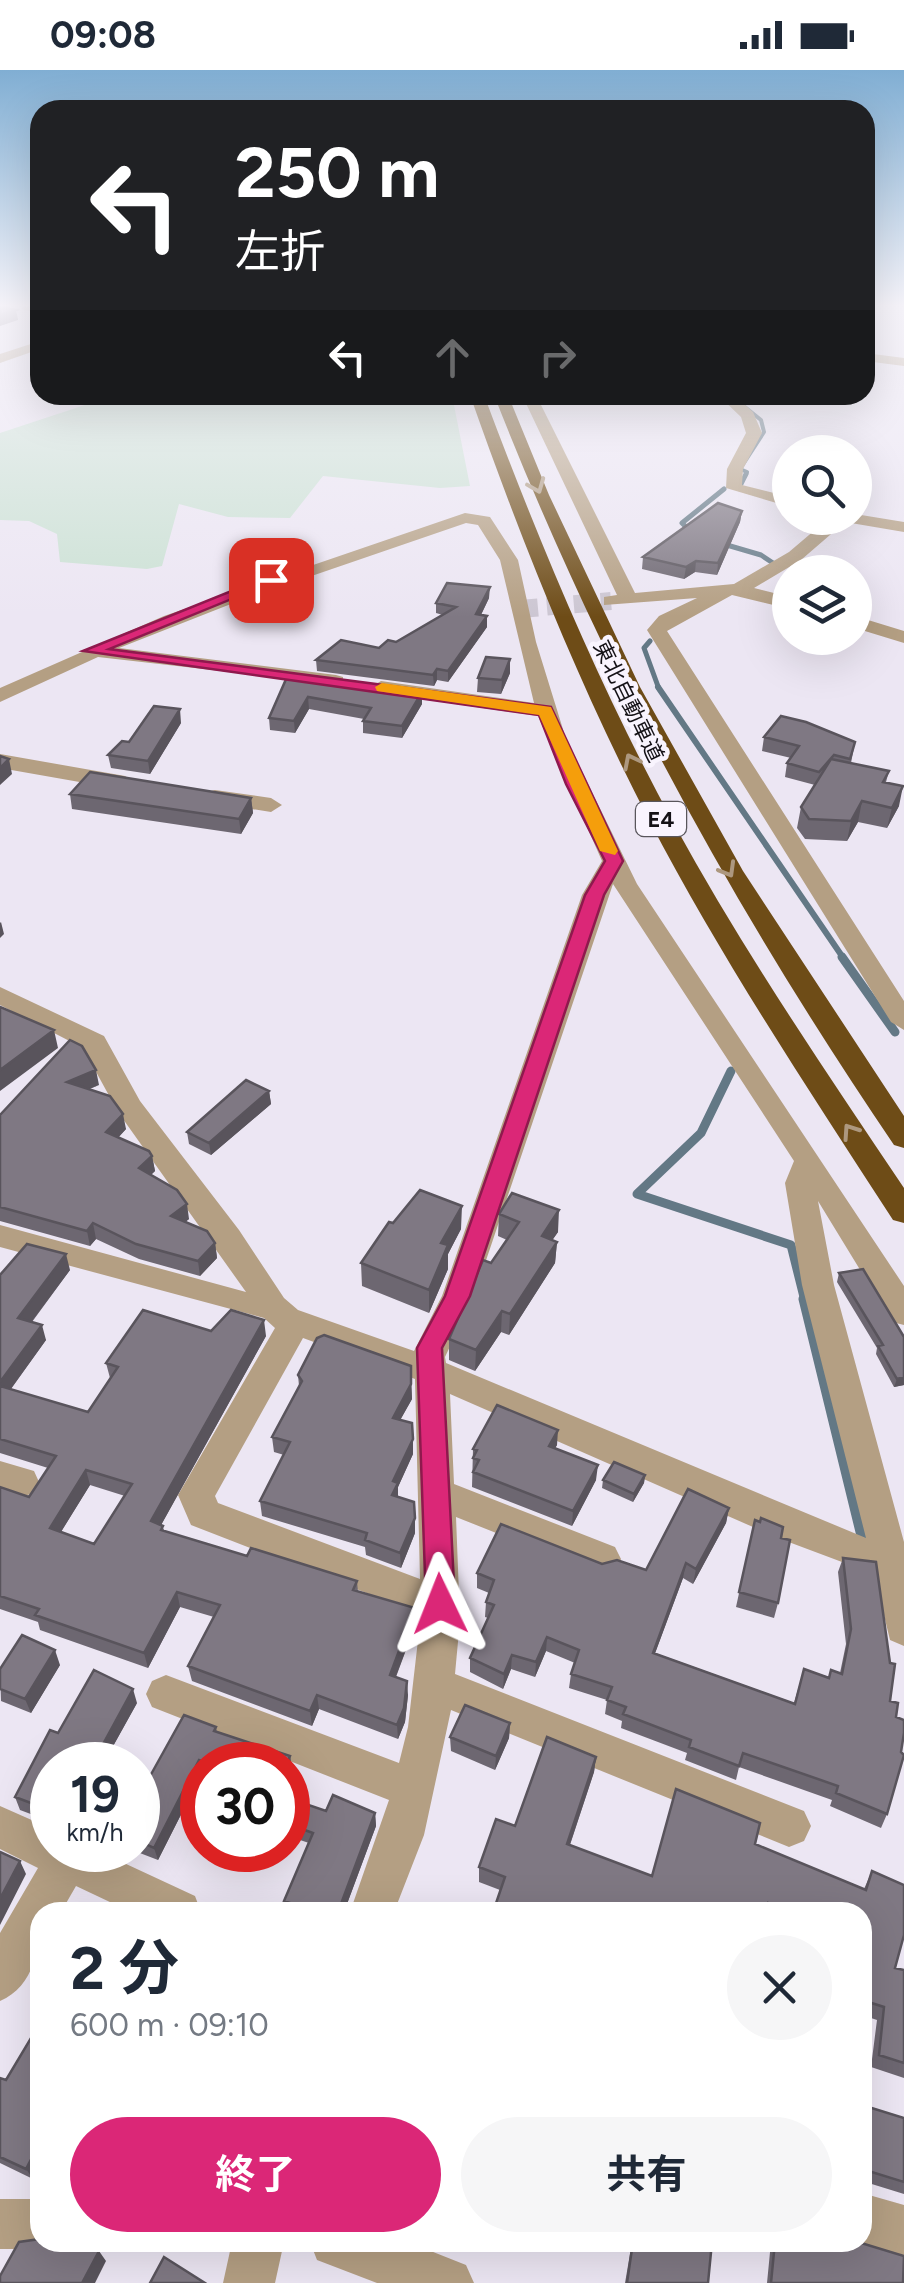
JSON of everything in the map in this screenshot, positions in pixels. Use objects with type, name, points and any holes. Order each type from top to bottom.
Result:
[{"type":"highway","name":"東北自動車道","points":[[483,410],[563,617],[634,768],[748,972],[904,1212]]},
{"type":"highway","name":"東北自動車道","points":[[508,410],[593,616],[668,765],[760,923],[904,1138]]},
{"type":"street","points":[[536,410],[620,601],[739,591],[772,599]]},
{"type":"street","points":[[743,410],[754,433],[735,469],[734,488],[772,498]]},
{"type":"street","points":[[0,696],[91,651],[271,580],[464,518],[484,521],[508,560],[546,711],[574,784],[614,861],[647,921],[809,1161],[904,1313]]},
{"type":"street","points":[[872,522],[904,527]]},
{"type":"street","points":[[818,535],[739,591],[666,620],[657,630],[904,1022]]},
{"type":"street","points":[[872,627],[904,637]]},
{"type":"street","points":[[91,651],[546,711]]},
{"type":"street","points":[[0,761],[158,789]]},
{"type":"street","points":[[195,794],[271,805]]},
{"type":"street","points":[[376,1902],[402,1836],[429,1727],[440,1604],[429,1348],[458,1296],[594,895],[614,861]]},
{"type":"street","points":[[0,995],[94,1042],[128,1104],[284,1315]]},
{"type":"street","points":[[809,1161],[800,1183],[818,1285],[898,1568],[904,1628]]},
{"type":"street","points":[[0,1236],[284,1315],[432,1370],[898,1568]]},
{"type":"street","points":[[284,1315],[196,1494],[204,1514],[440,1604]]},
{"type":"street","points":[[436,1492],[602,1559]]},
{"type":"street","points":[[433,1684],[788,1826]]},
{"type":"street","points":[[166,1694],[412,1789]]},
{"type":"street","points":[[0,1828],[30,1842]]},
{"type":"street","points":[[43,1902],[60,1872]]},
{"type":"street","points":[[94,1872],[158,1902]]},
{"type":"street","points":[[0,1978],[30,1925]]},
{"type":"street","points":[[872,2221],[904,2232]]},
{"type":"street","points":[[0,2224],[30,2224]]},
{"type":"street","points":[[249,2283],[256,2252]]},
{"type":"street","points":[[362,2252],[448,2283]]},
{"type":"green space","points":[[69,410],[455,410],[470,486],[440,488],[323,476],[290,518],[228,517],[179,504],[162,566],[147,569],[60,562],[57,534],[29,521],[0,520],[0,433]]},
{"type":"building","points":[[718,503],[742,511],[718,563],[696,561],[686,567],[643,557]]},
{"type":"building","points":[[447,583],[490,587],[476,614],[487,616],[448,671],[437,669],[433,675],[316,660],[341,640],[379,648],[388,640],[396,642],[456,607],[436,603]]},
{"type":"building","points":[[486,657],[510,659],[502,680],[478,678]]},
{"type":"building","points":[[287,677],[422,692],[402,726],[363,721],[371,708],[308,697],[294,721],[269,718]]},
{"type":"building","points":[[154,706],[180,709],[148,761],[108,755],[122,741],[129,742]]},
{"type":"building","points":[[781,716],[855,742],[850,759],[834,755],[819,772],[787,763],[799,746],[764,737]]},
{"type":"building","points":[[831,759],[889,771],[883,782],[903,786],[892,808],[862,801],[851,821],[809,819],[801,807]]},
{"type":"building","points":[[90,772],[251,798],[239,819],[70,794]]},
{"type":"building","points":[[0,1007],[54,1030],[0,1070]]},
{"type":"building","points":[[70,1040],[82,1046],[96,1070],[67,1082],[110,1096],[123,1114],[106,1132],[149,1151],[152,1156],[139,1168],[177,1190],[187,1204],[171,1216],[207,1231],[215,1243],[198,1261],[136,1244],[93,1223],[87,1231],[0,1207],[0,1115]]},
{"type":"building","points":[[246,1080],[269,1091],[209,1143],[187,1132]]},
{"type":"building","points":[[420,1190],[462,1206],[441,1243],[448,1245],[429,1290],[361,1263],[389,1222],[393,1223]]},
{"type":"building","points":[[512,1193],[559,1210],[542,1236],[557,1242],[510,1314],[502,1311],[476,1350],[449,1339],[483,1260],[491,1263],[519,1222],[499,1214]]},
{"type":"building","points":[[27,1244],[66,1254],[18,1318],[42,1325],[0,1382],[0,1275]]},
{"type":"building","points":[[863,1269],[904,1337],[904,1377],[897,1379],[878,1346],[883,1345],[839,1273]]},
{"type":"building","points":[[143,1310],[211,1331],[231,1310],[264,1320],[151,1521],[163,1526],[161,1530],[247,1556],[251,1548],[357,1581],[353,1590],[415,1608],[390,1675],[407,1681],[404,1708],[397,1725],[317,1695],[310,1711],[188,1666],[220,1605],[177,1592],[144,1653],[35,1615],[39,1609],[0,1596],[0,1487],[29,1497],[56,1456],[0,1439],[0,1386],[88,1412],[118,1367],[106,1363]],"holes":[[[86,1470],[132,1484],[94,1544],[50,1528]]]},
{"type":"building","points":[[324,1335],[411,1366],[411,1384],[393,1418],[412,1423],[413,1439],[393,1481],[398,1483],[392,1495],[414,1502],[415,1518],[400,1553],[365,1540],[367,1533],[260,1501],[290,1442],[272,1437],[302,1381],[298,1375],[317,1338]]},
{"type":"building","points":[[497,1405],[558,1430],[549,1446],[598,1465],[573,1511],[473,1472],[479,1460],[473,1458],[477,1450],[473,1449]]},
{"type":"building","points":[[614,1462],[645,1475],[634,1494],[603,1480]]},
{"type":"building","points":[[688,1489],[729,1508],[696,1569],[686,1563],[653,1653],[795,1704],[804,1669],[829,1678],[831,1670],[842,1674],[851,1629],[843,1558],[876,1562],[890,1663],[895,1664],[890,1701],[898,1703],[896,1717],[904,1720],[904,1755],[887,1814],[836,1793],[838,1786],[743,1753],[739,1766],[689,1747],[691,1740],[623,1714],[626,1707],[607,1700],[612,1687],[571,1674],[579,1650],[547,1637],[536,1662],[512,1655],[504,1674],[470,1658],[494,1605],[486,1602],[494,1580],[477,1573],[501,1524],[602,1564],[617,1560],[646,1570]]},
{"type":"building","points":[[761,1518],[783,1527],[781,1538],[790,1540],[778,1603],[739,1592],[755,1520],[760,1522]]},
{"type":"building","points":[[22,1635],[55,1650],[25,1699],[0,1689],[0,1669]]},
{"type":"building","points":[[94,1670],[133,1689],[104,1742],[44,1742],[50,1730],[58,1733]]},
{"type":"building","points":[[465,1705],[510,1723],[496,1756],[450,1737]]},
{"type":"building","points":[[184,1715],[247,1742],[180,1742],[180,1797],[160,1836],[160,1758]]},
{"type":"building","points":[[547,1737],[596,1757],[567,1844],[652,1876],[676,1789],[760,1823],[755,1844],[866,1890],[872,1871],[904,1885],[904,1935],[895,1968],[904,1970],[904,2063],[879,2055],[884,2007],[872,2003],[872,1902],[496,1902],[505,1877],[479,1867],[496,1819],[515,1826]]},
{"type":"building","points":[[30,1768],[30,1803],[15,1797]]},
{"type":"building","points":[[333,1795],[375,1813],[342,1902],[284,1901],[296,1872],[310,1872],[310,1806],[326,1811]]},
{"type":"building","points":[[0,1852],[20,1861],[0,1899]]},
{"type":"building","points":[[30,2040],[30,2161],[26,2169],[0,2157],[0,2078],[6,2080]]},
{"type":"building","points":[[872,2108],[904,2118],[904,2182],[872,2172]]},
{"type":"building","points":[[30,2240],[30,2252],[98,2252],[82,2283],[0,2283],[19,2242]]},
{"type":"building","points":[[872,2246],[904,2256],[903,2283],[771,2283],[774,2252],[872,2252]]},
{"type":"building","points":[[632,2252],[711,2252],[708,2283],[627,2283]]},
{"type":"building","points":[[164,2257],[205,2283],[150,2283]]},
{"type":"waterway","points":[[739,488],[747,472],[740,469],[764,432],[761,420],[749,410]]},
{"type":"waterway","points":[[691,532],[682,523],[724,489]]},
{"type":"waterway","points":[[720,543],[761,555],[772,562]]},
{"type":"waterway","points":[[650,641],[644,648],[659,688]]},
{"type":"waterway","points":[[659,688],[844,959]]},
{"type":"waterway","points":[[842,957],[895,1032]]},
{"type":"waterway","points":[[731,1071],[701,1133],[637,1194],[791,1245],[805,1301]]},
{"type":"waterway","points":[[804,1299],[863,1540]]},
{"type":"tunnel","points":[[520,609],[611,601]]},
{"type":"slow traffic","points":[[382,687],[546,711],[574,784],[609,851]]},
{"type":"route","points":[[271,580],[91,651],[546,711],[574,784],[614,861],[594,895],[458,1296],[429,1348],[440,1604]]}]
